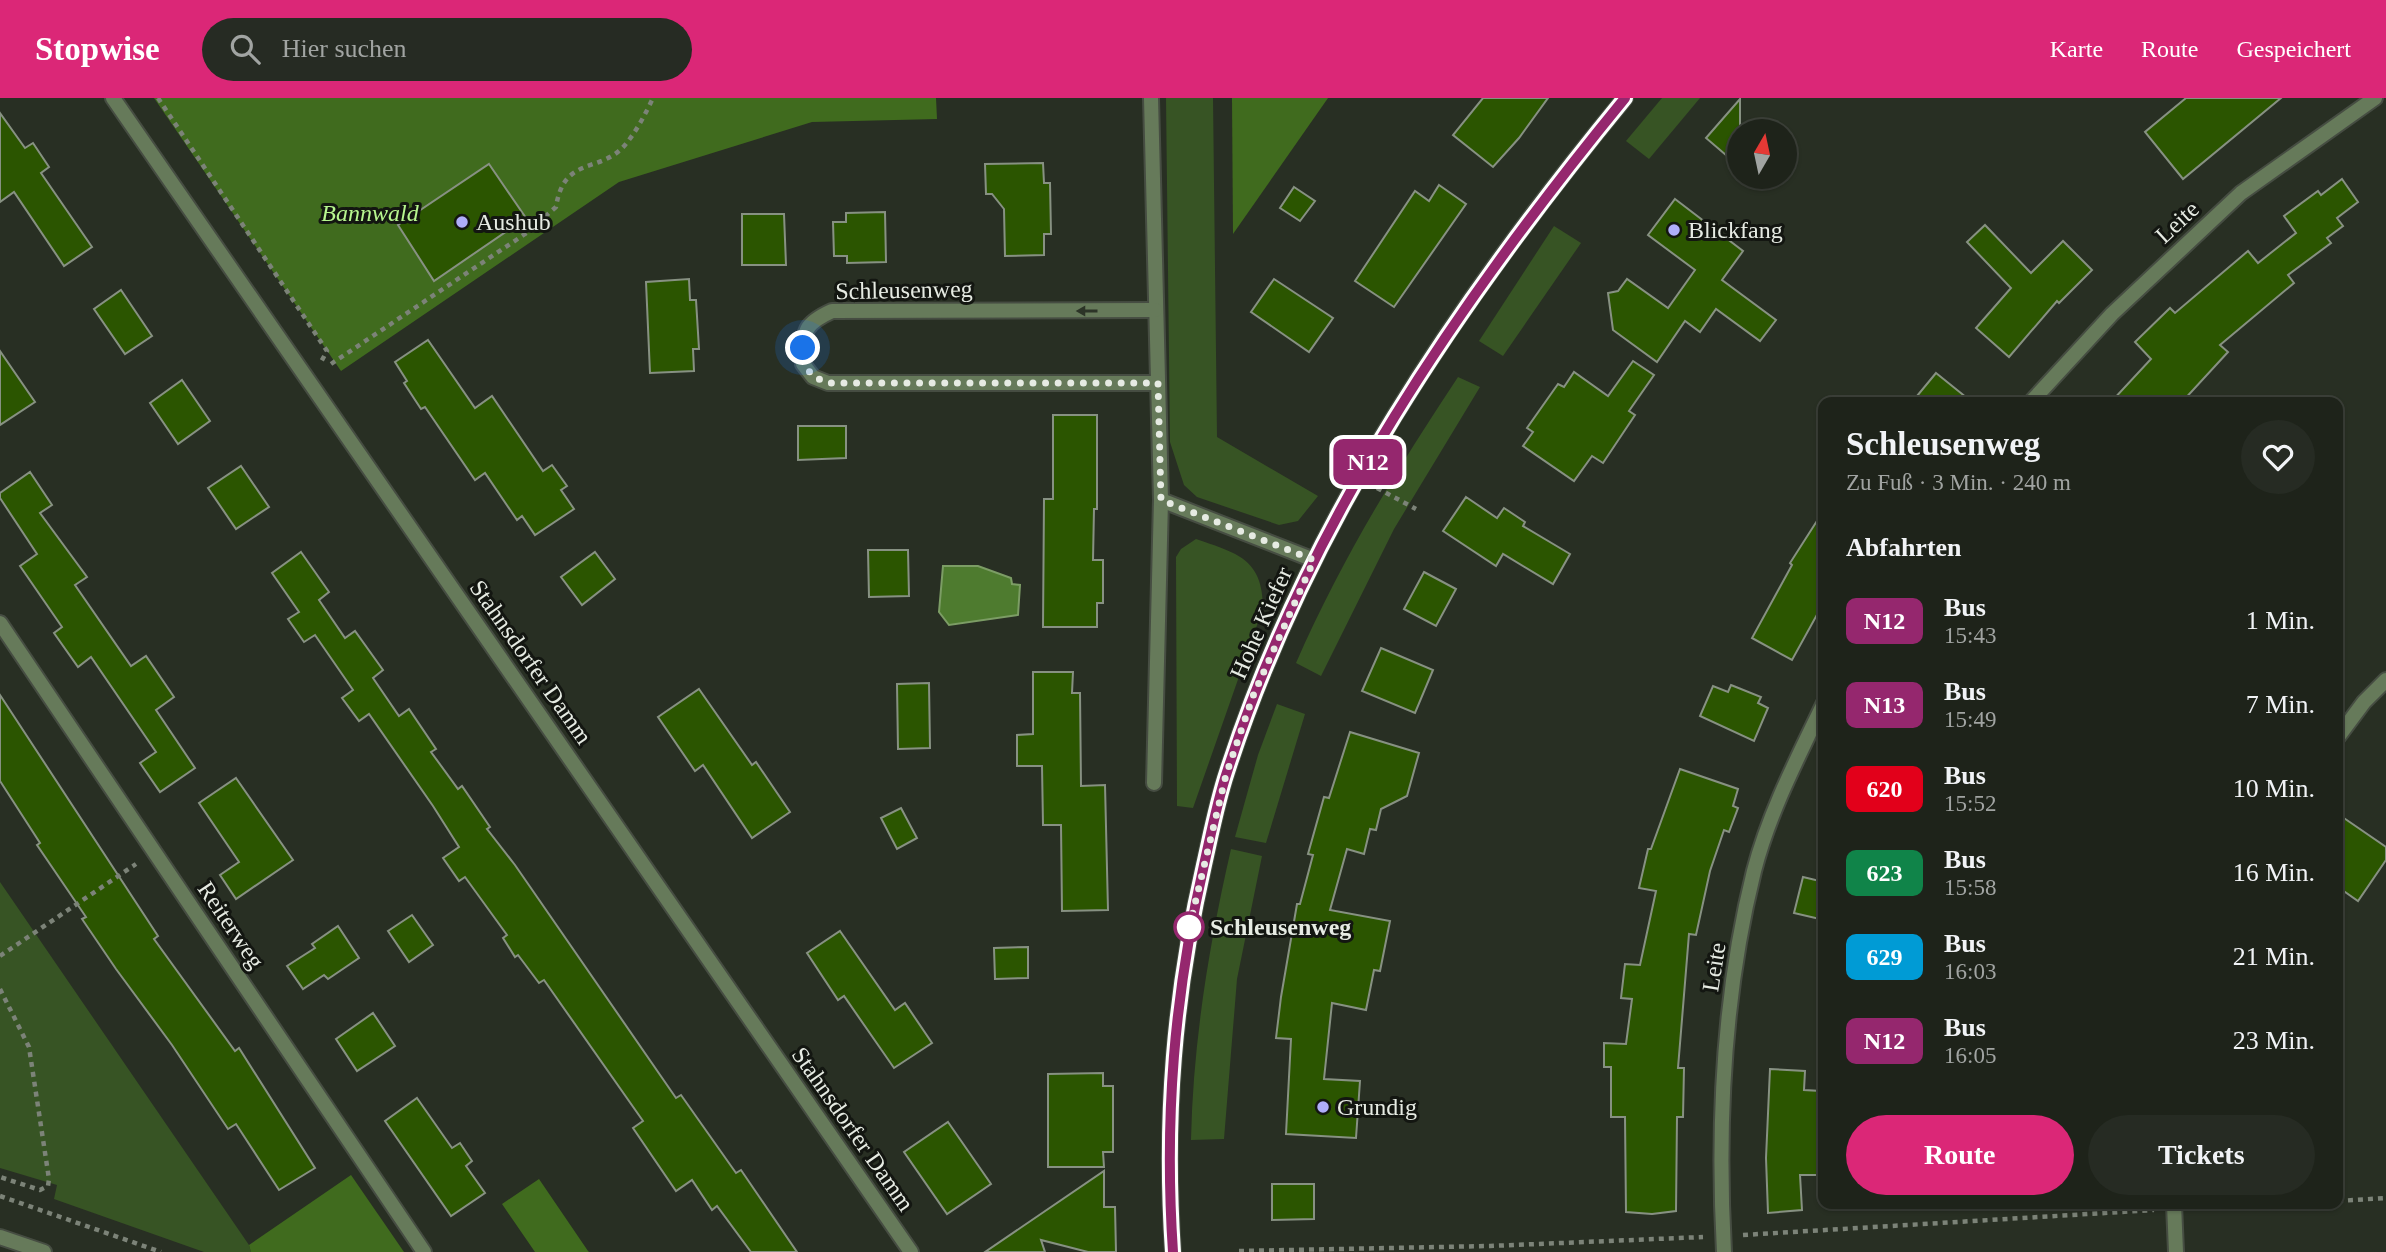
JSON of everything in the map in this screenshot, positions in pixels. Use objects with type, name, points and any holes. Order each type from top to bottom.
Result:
[{"type":"street","name":"Stahnsdorfer Damm","points":[[113,98],[911,1252]]},
{"type":"street","points":[[1151,98],[1161,500],[1154,783]]},
{"type":"street","name":"Hohe Kiefer","points":[[1173,1252],[1168,1180],[1169,1103],[1174,1030],[1187,937],[1226,775],[1253,696],[1314,560],[1358,478],[1442,346],[1565,171],[1625,98]]},
{"type":"street","name":"Leite","points":[[2036,397],[2112,314],[2241,193],[2375,98]]},
{"type":"street","name":"Schleusenweg","points":[[1155,310],[832,311],[813,320],[804,332],[803,364],[813,377],[828,383],[1158,383]]},
{"type":"street","points":[[1161,500],[1314,560]]},
{"type":"street","name":"Reiterweg","points":[[0,623],[424,1252]]},
{"type":"street","points":[[2343,730],[2364,702],[2386,680]]},
{"type":"street","name":"Leite","points":[[1724,1252],[1721,1134],[1724,1051],[1737,959],[1755,869],[1788,777],[1818,715]]},
{"type":"street","points":[[2174,1209],[2176,1252]]},
{"type":"street","points":[[0,1237],[44,1252]]},
{"type":"path","points":[[158,98],[327,351],[310,381]]},
{"type":"path","points":[[331,364],[525,234],[555,207],[558,189],[567,177],[624,147],[653,98]]},
{"type":"path","points":[[1377,488],[1416,509]]},
{"type":"path","points":[[0,956],[155,852]]},
{"type":"path","points":[[0,989],[29,1047],[49,1179],[48,1186],[40,1190],[0,1177]]},
{"type":"path","points":[[0,1196],[161,1252]]},
{"type":"path","points":[[2343,1201],[2386,1198]]},
{"type":"path","points":[[1238,1251],[1490,1246],[1724,1236],[2129,1209]]},
{"type":"shaded area","points":[[1166,98],[1213,98],[1217,437],[1318,496],[1298,521],[1279,525],[1197,497],[1184,485],[1170,442]]},
{"type":"shaded area","points":[[1662,98],[1700,98],[1649,159],[1626,141]]},
{"type":"shaded area","points":[[1554,226],[1581,243],[1503,356],[1479,341]]},
{"type":"shaded area","points":[[1458,377],[1480,387],[1394,529],[1321,676],[1296,663],[1313,625],[1371,517]]},
{"type":"shaded area","points":[[1196,539],[1235,554],[1252,568],[1262,591],[1263,608],[1193,808],[1177,806],[1176,557],[1181,549]]},
{"type":"shaded area","points":[[943,566],[978,566],[1011,578],[1012,584],[1020,585],[1018,615],[949,625],[939,612]]},
{"type":"shaded area","points":[[1277,704],[1305,714],[1266,843],[1235,837],[1258,755]]},
{"type":"shaded area","points":[[1231,849],[1262,856],[1237,979],[1224,1139],[1191,1140],[1195,1067],[1204,994]]},
{"type":"shaded area","points":[[0,882],[249,1245],[251,1252],[204,1252],[54,1199],[57,1185],[0,1168]]},
{"type":"green space","name":"Bannwald","points":[[154,98],[936,98],[937,119],[812,122],[619,182],[341,371]]},
{"type":"green space","points":[[1232,98],[1328,98],[1233,234]]},
{"type":"green space","points":[[351,1175],[404,1252],[251,1252],[249,1245]]},
{"type":"green space","points":[[539,1179],[589,1252],[535,1252],[502,1204]]},
{"type":"building","points":[[1483,98],[1548,98],[1519,138],[1493,167],[1453,135]]},
{"type":"building","points":[[2186,98],[2281,98],[2183,179],[2145,132]]},
{"type":"building","points":[[1740,99],[1740,119],[1727,119],[1727,156],[1706,138]]},
{"type":"building","points":[[0,113],[25,148],[33,143],[49,167],[41,173],[92,247],[64,266],[14,192],[0,202]]},
{"type":"building","points":[[1043,163],[1044,183],[1050,183],[1051,234],[1044,234],[1044,255],[1005,256],[1004,209],[992,194],[986,194],[985,164]]},
{"type":"building","name":"Aushub","points":[[489,164],[526,218],[434,281],[398,225]]},
{"type":"building","points":[[2342,179],[2358,202],[2337,218],[2343,226],[2327,238],[2331,243],[2288,275],[2294,283],[2220,345],[2228,352],[2187,397],[2116,397],[2151,359],[2135,342],[2170,308],[2175,313],[2248,251],[2258,263],[2296,233],[2284,216],[2318,191],[2321,195]]},
{"type":"building","points":[[1439,185],[1466,204],[1394,307],[1355,281],[1415,191],[1429,201]]},
{"type":"building","points":[[1294,187],[1315,201],[1300,221],[1280,208]]},
{"type":"building","points":[[1675,199],[1743,251],[1722,280],[1776,320],[1760,341],[1716,309],[1700,332],[1685,321],[1657,362],[1613,330],[1608,293],[1618,291],[1627,279],[1668,308],[1695,270],[1648,235]]},
{"type":"building","points":[[885,212],[886,262],[847,263],[847,256],[834,256],[833,222],[846,222],[846,213]]},
{"type":"building","points":[[742,214],[784,214],[786,265],[742,265]]},
{"type":"building","points":[[1985,225],[2031,273],[2063,241],[2092,270],[2059,303],[2057,301],[2009,357],[1976,328],[2011,288],[1967,242]]},
{"type":"building","points":[[689,279],[690,300],[696,300],[699,349],[693,349],[694,371],[650,373],[646,282]]},
{"type":"building","points":[[1274,279],[1333,318],[1309,352],[1251,312]]},
{"type":"building","points":[[121,290],[152,336],[125,354],[94,309]]},
{"type":"building","points":[[428,340],[475,408],[492,396],[543,471],[552,465],[567,486],[561,490],[574,509],[535,535],[522,516],[517,520],[485,473],[475,480],[425,407],[421,409],[404,383],[407,381],[395,362]]},
{"type":"building","points":[[0,351],[35,402],[0,425]]},
{"type":"building","points":[[1633,361],[1654,375],[1629,411],[1635,415],[1603,463],[1592,456],[1574,481],[1523,446],[1533,432],[1527,428],[1558,384],[1564,387],[1574,372],[1608,396]]},
{"type":"building","points":[[1936,373],[1966,397],[1916,397]]},
{"type":"building","points":[[182,380],[210,421],[178,444],[150,403]]},
{"type":"building","points":[[1053,415],[1097,415],[1097,509],[1094,509],[1093,560],[1103,560],[1103,603],[1097,603],[1097,627],[1043,627],[1044,499],[1053,499]]},
{"type":"building","points":[[798,426],[846,426],[846,458],[798,460]]},
{"type":"building","points":[[241,466],[269,507],[236,529],[208,488]]},
{"type":"building","points":[[30,472],[52,505],[40,513],[87,577],[75,585],[131,666],[146,656],[174,697],[156,710],[195,768],[160,792],[140,763],[156,752],[91,657],[78,667],[54,633],[62,627],[20,566],[37,554],[0,498],[0,493]]},
{"type":"building","points":[[1466,497],[1497,518],[1504,508],[1525,522],[1523,526],[1570,554],[1553,584],[1503,554],[1496,566],[1443,531]]},
{"type":"building","points":[[1818,519],[1818,613],[1792,660],[1752,638],[1792,565],[1790,563]]},
{"type":"building","points":[[868,550],[908,550],[909,596],[869,597]]},
{"type":"building","points":[[301,552],[329,592],[319,600],[345,638],[355,631],[383,670],[373,678],[399,716],[409,709],[436,749],[431,752],[458,789],[462,786],[490,827],[487,829],[515,865],[676,1098],[681,1095],[736,1173],[741,1170],[797,1252],[751,1252],[717,1206],[712,1210],[692,1180],[676,1191],[633,1128],[643,1121],[544,980],[539,983],[518,955],[515,957],[503,938],[507,935],[465,877],[459,881],[443,858],[459,847],[433,806],[369,714],[359,721],[342,698],[353,690],[315,635],[304,642],[288,619],[299,612],[272,573]]},
{"type":"building","points":[[595,552],[615,579],[582,605],[561,577]]},
{"type":"building","points":[[1424,572],[1456,589],[1436,626],[1404,609]]},
{"type":"building","points":[[1381,648],[1433,670],[1415,713],[1362,691]]},
{"type":"building","points":[[1033,672],[1073,672],[1072,693],[1080,693],[1081,786],[1105,785],[1108,910],[1062,911],[1061,825],[1043,825],[1042,766],[1017,766],[1017,735],[1033,734]]},
{"type":"building","points":[[929,683],[930,748],[898,749],[897,684]]},
{"type":"building","points":[[1731,685],[1761,697],[1758,703],[1768,708],[1754,741],[1700,716],[1713,686],[1728,692]]},
{"type":"building","points":[[699,689],[752,765],[756,762],[790,812],[752,838],[703,765],[695,771],[658,717]]},
{"type":"building","points":[[0,695],[158,936],[154,939],[235,1051],[239,1048],[315,1168],[279,1190],[236,1124],[228,1129],[82,919],[86,917],[37,845],[40,843],[0,781]]},
{"type":"building","points":[[1350,732],[1419,753],[1407,796],[1381,809],[1376,830],[1370,829],[1364,854],[1347,849],[1330,910],[1390,921],[1380,971],[1374,970],[1366,1010],[1332,1003],[1324,1079],[1360,1081],[1356,1138],[1286,1134],[1291,1039],[1276,1038],[1281,997],[1297,904],[1300,904],[1313,855],[1308,854],[1324,797],[1329,798]]},
{"type":"building","points":[[1680,769],[1738,789],[1733,806],[1738,808],[1729,832],[1724,830],[1710,871],[1696,935],[1689,934],[1678,1068],[1684,1068],[1683,1117],[1677,1117],[1676,1211],[1652,1214],[1626,1212],[1625,1117],[1611,1117],[1611,1067],[1604,1067],[1604,1043],[1626,1044],[1632,999],[1621,998],[1625,964],[1640,965],[1656,891],[1639,888],[1648,849],[1651,849]]},
{"type":"building","points":[[236,778],[293,860],[236,899],[220,875],[239,862],[199,803]]},
{"type":"building","points":[[901,808],[917,838],[897,849],[881,818]]},
{"type":"building","points":[[2343,817],[2386,847],[2386,860],[2358,901],[2343,890]]},
{"type":"building","points":[[1803,877],[1818,881],[1818,919],[1794,913]]},
{"type":"building","points":[[412,915],[433,945],[409,962],[388,931]]},
{"type":"building","points":[[338,926],[359,958],[328,979],[324,975],[303,989],[287,966],[315,948],[312,944]]},
{"type":"building","points":[[840,931],[895,1010],[905,1003],[932,1043],[894,1068],[844,996],[838,1000],[807,953]]},
{"type":"building","points":[[1028,947],[1028,978],[995,979],[994,948]]},
{"type":"building","points":[[373,1013],[395,1046],[357,1071],[336,1039]]},
{"type":"building","points":[[1770,1069],[1805,1071],[1804,1090],[1818,1091],[1818,1175],[1800,1175],[1802,1210],[1768,1213],[1766,1158]]},
{"type":"building","points":[[1103,1073],[1103,1086],[1113,1086],[1113,1152],[1103,1152],[1104,1167],[1048,1167],[1048,1074]]},
{"type":"building","points":[[417,1098],[452,1148],[460,1143],[472,1161],[466,1166],[485,1193],[451,1216],[385,1121]]},
{"type":"building","points":[[948,1122],[991,1184],[947,1214],[904,1152]]},
{"type":"building","points":[[1104,1171],[1104,1207],[1115,1207],[1116,1252],[1088,1252],[1041,1240],[1045,1252],[985,1252]]},
{"type":"building","points":[[1272,1184],[1314,1184],[1314,1219],[1272,1220]]},
{"type":"bus line","name":"N12","points":[[1173,1252],[1168,1180],[1169,1103],[1174,1030],[1183,964],[1213,823],[1253,696],[1314,560],[1358,478],[1442,346],[1510,248],[1565,171],[1625,98]]},
{"type":"place","name":"Aushub","points":[[462,222]]},
{"type":"place","name":"Blickfang","points":[[1674,230]]},
{"type":"place","name":"Schleusenweg","points":[[1189,927]]},
{"type":"place","name":"Grundig","points":[[1323,1107]]},
{"type":"route","points":[[803,348],[803,364],[813,377],[828,383],[1158,383],[1161,500],[1314,560],[1253,696],[1226,775],[1187,937],[1189,927]]}]
